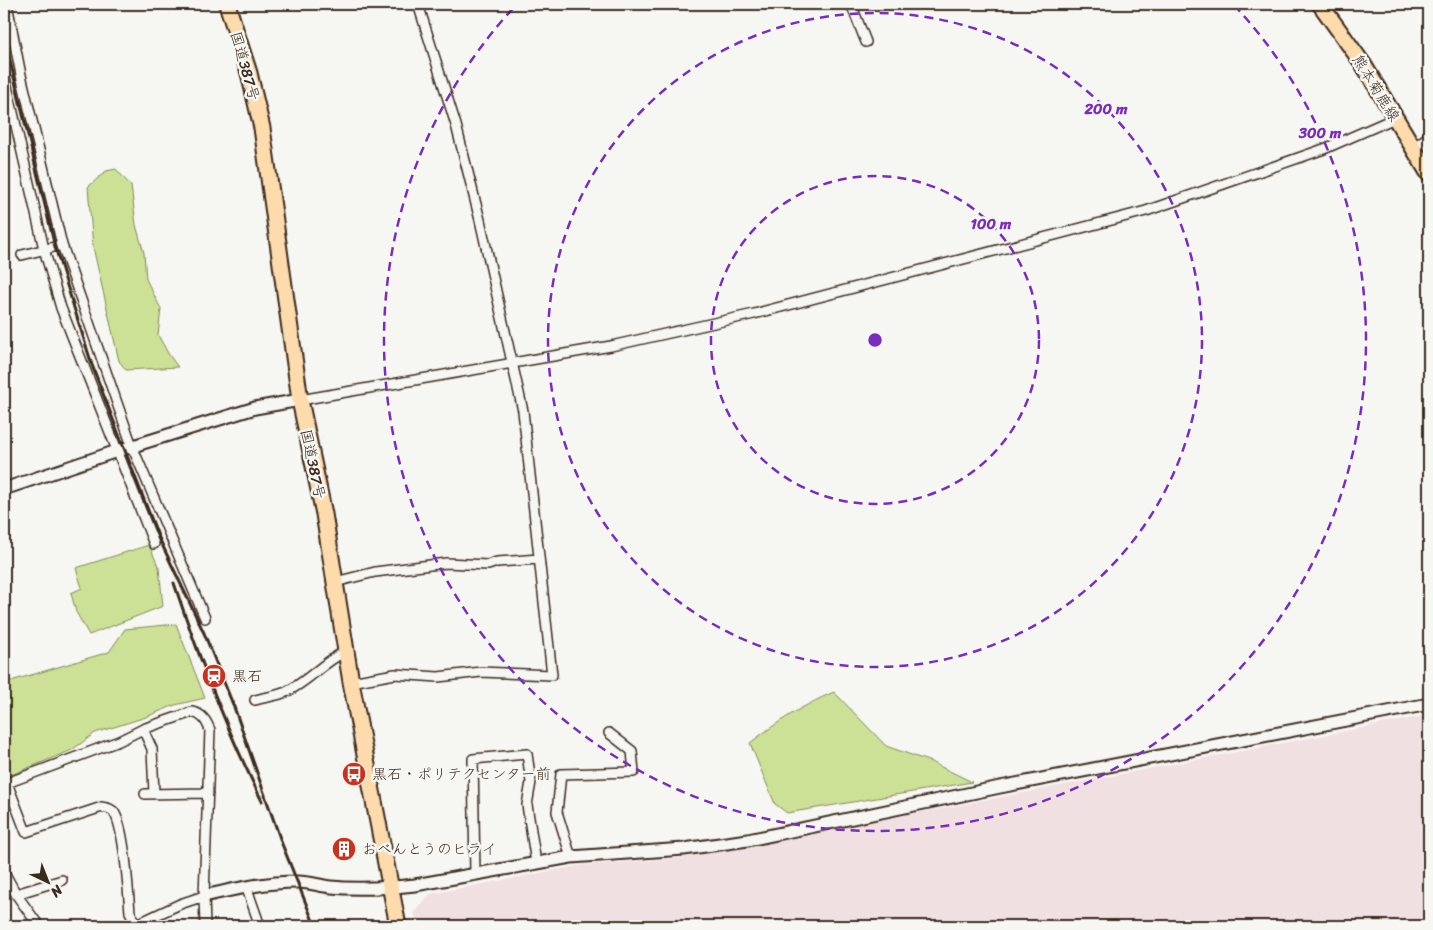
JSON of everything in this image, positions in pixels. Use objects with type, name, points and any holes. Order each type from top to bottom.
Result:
[{"type":"main road","name":"国道387号","points":[[227,4],[249,73],[262,128],[300,400],[324,514],[351,682],[398,926]]},
{"type":"main road","name":"熊本菊鹿線","points":[[1320,4],[1363,64],[1429,174]]},
{"type":"street","points":[[7,4],[21,75],[62,244],[132,446],[205,618]]},
{"type":"street","points":[[351,682],[395,674],[438,677],[481,672],[552,675],[523,411],[480,220],[456,125],[418,4]]},
{"type":"street","points":[[851,4],[866,42]]},
{"type":"street","points":[[4,74],[44,249],[61,308],[154,544]]},
{"type":"street","points":[[4,489],[117,450],[255,408],[611,346],[754,314],[1146,211],[1324,149],[1395,118]]},
{"type":"street","points":[[1413,148],[1429,136]]},
{"type":"street","points":[[22,255],[62,244]]},
{"type":"street","points":[[335,582],[375,572],[446,563],[488,566],[497,562],[539,558]]},
{"type":"street","points":[[255,700],[285,693],[311,676],[330,659],[346,651]]},
{"type":"street","points":[[205,926],[204,896],[210,730],[206,719],[192,712],[143,729],[120,741],[7,783],[26,832],[102,807],[114,812],[122,834],[130,912],[134,925],[180,904],[204,896],[246,886],[312,882],[330,887],[391,888],[571,857],[684,849],[748,840],[1000,787],[1429,704]]},
{"type":"street","points":[[143,729],[152,749],[150,794],[208,793]]},
{"type":"street","points":[[571,857],[557,812],[561,774],[634,772],[632,751],[608,733]]},
{"type":"street","points":[[475,874],[473,759],[528,754],[531,782],[527,805],[536,863]]},
{"type":"street","points":[[4,872],[16,894],[38,926]]},
{"type":"street","points":[[16,894],[62,880]]},
{"type":"street","points":[[246,886],[260,926]]},
{"type":"shaded area","points":[[1429,715],[1429,926],[417,926],[414,912],[430,894],[582,865],[682,858]]},
{"type":"green space","points":[[116,169],[131,186],[136,225],[144,253],[146,279],[161,309],[158,335],[178,367],[126,370],[119,361],[93,247],[88,187],[106,171]]},
{"type":"green space","points":[[149,545],[159,568],[163,606],[89,635],[76,612],[71,593],[82,588],[76,568]]},
{"type":"green space","points":[[176,624],[205,698],[175,705],[146,717],[95,733],[72,750],[11,775],[4,754],[4,683],[109,652],[125,629]]},
{"type":"green space","points":[[834,692],[886,746],[931,762],[972,782],[787,813],[775,804],[750,743],[790,715]]},
{"type":"railway","points":[[4,36],[55,247],[92,365],[158,536],[204,633],[234,707],[282,844],[315,926]]},
{"type":"railway","points":[[174,583],[214,694],[262,801]]},
{"type":"place","name":"黒石","points":[[214,676]]},
{"type":"place","name":"黒石・ポリテクセンター前","points":[[354,774]]},
{"type":"place","name":"おべんとうのヒライ","points":[[344,849]]}]
